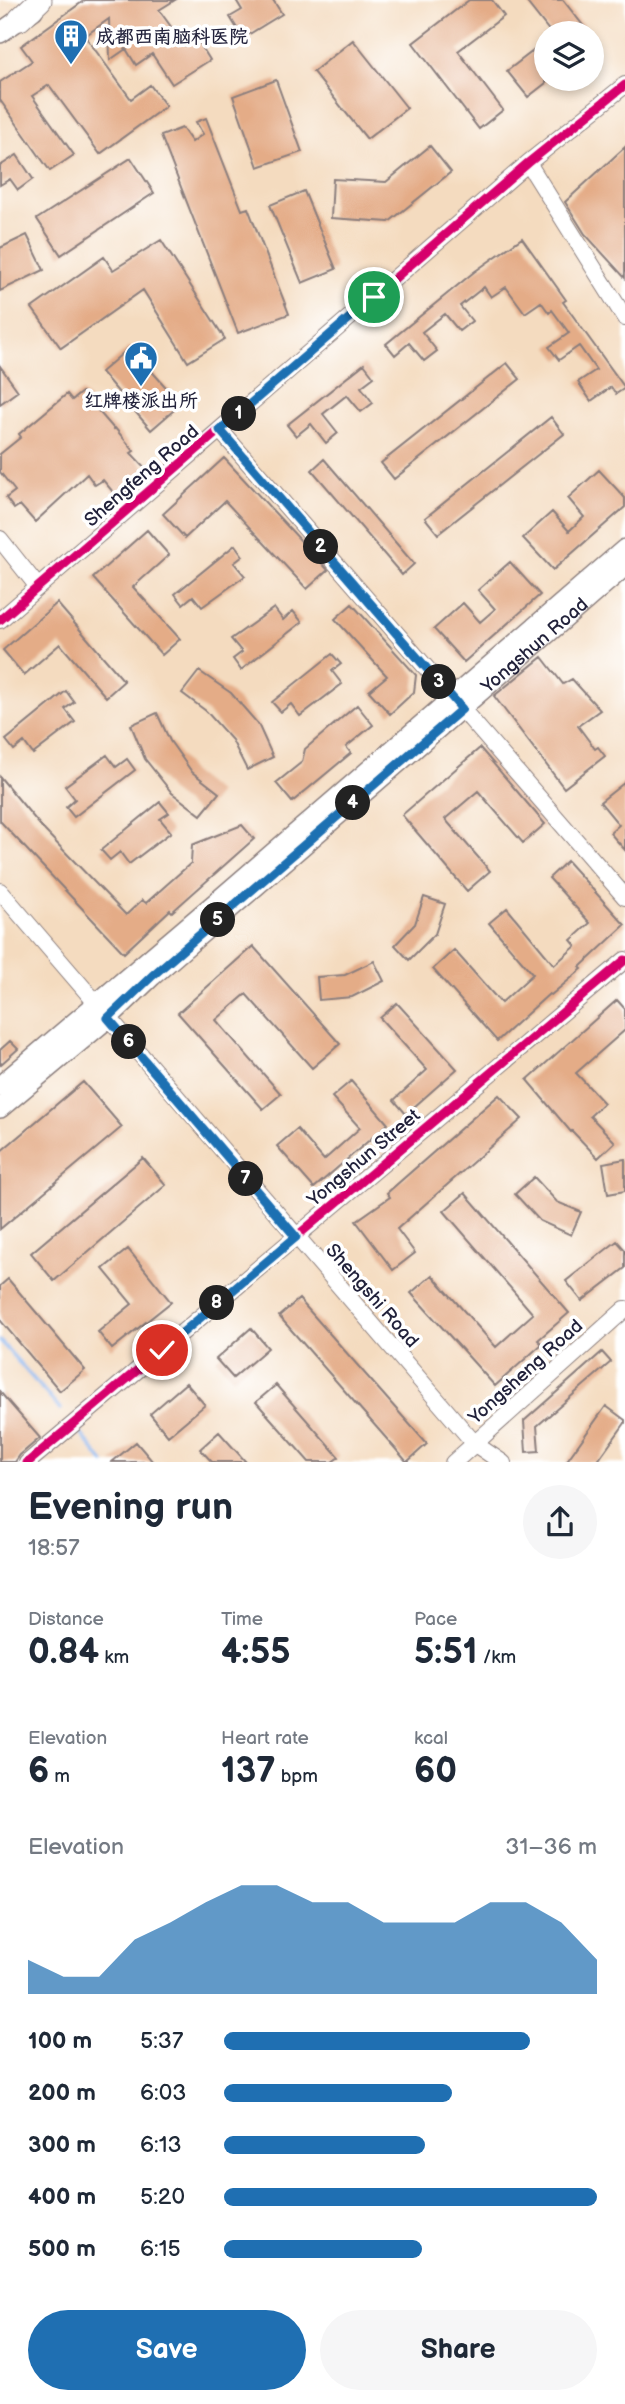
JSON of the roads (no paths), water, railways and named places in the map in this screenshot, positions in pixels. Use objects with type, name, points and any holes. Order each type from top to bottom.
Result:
[{"type":"highway","points":[[20,19],[40,0]]},
{"type":"main road","points":[[0,33],[49,0]]},
{"type":"main road","points":[[457,703],[625,549]]},
{"type":"main road","name":"Yongshun Road","points":[[0,1108],[102,1011],[152,976],[457,703],[625,566]]},
{"type":"main road","points":[[0,1086],[102,1011]]},
{"type":"street","name":"Shengfeng Road","points":[[0,620],[528,163],[625,85]]},
{"type":"street","points":[[528,163],[625,318]]},
{"type":"street","points":[[220,430],[625,897]]},
{"type":"street","points":[[0,539],[38,587]]},
{"type":"street","name":"Shengshi Road","points":[[0,891],[475,1444],[503,1462]]},
{"type":"street","name":"Yongshun Street","points":[[27,1462],[625,960]]},
{"type":"street","name":"Yongsheng Road","points":[[453,1462],[625,1309]]},
{"type":"waterway","points":[[0,1341],[60,1409]]},
{"type":"waterway","points":[[78,1430],[103,1462]]},
{"type":"place","name":"成都西南脑科医院","points":[[71,66]]},
{"type":"place","name":"红牌楼派出所","points":[[141,388]]}]
